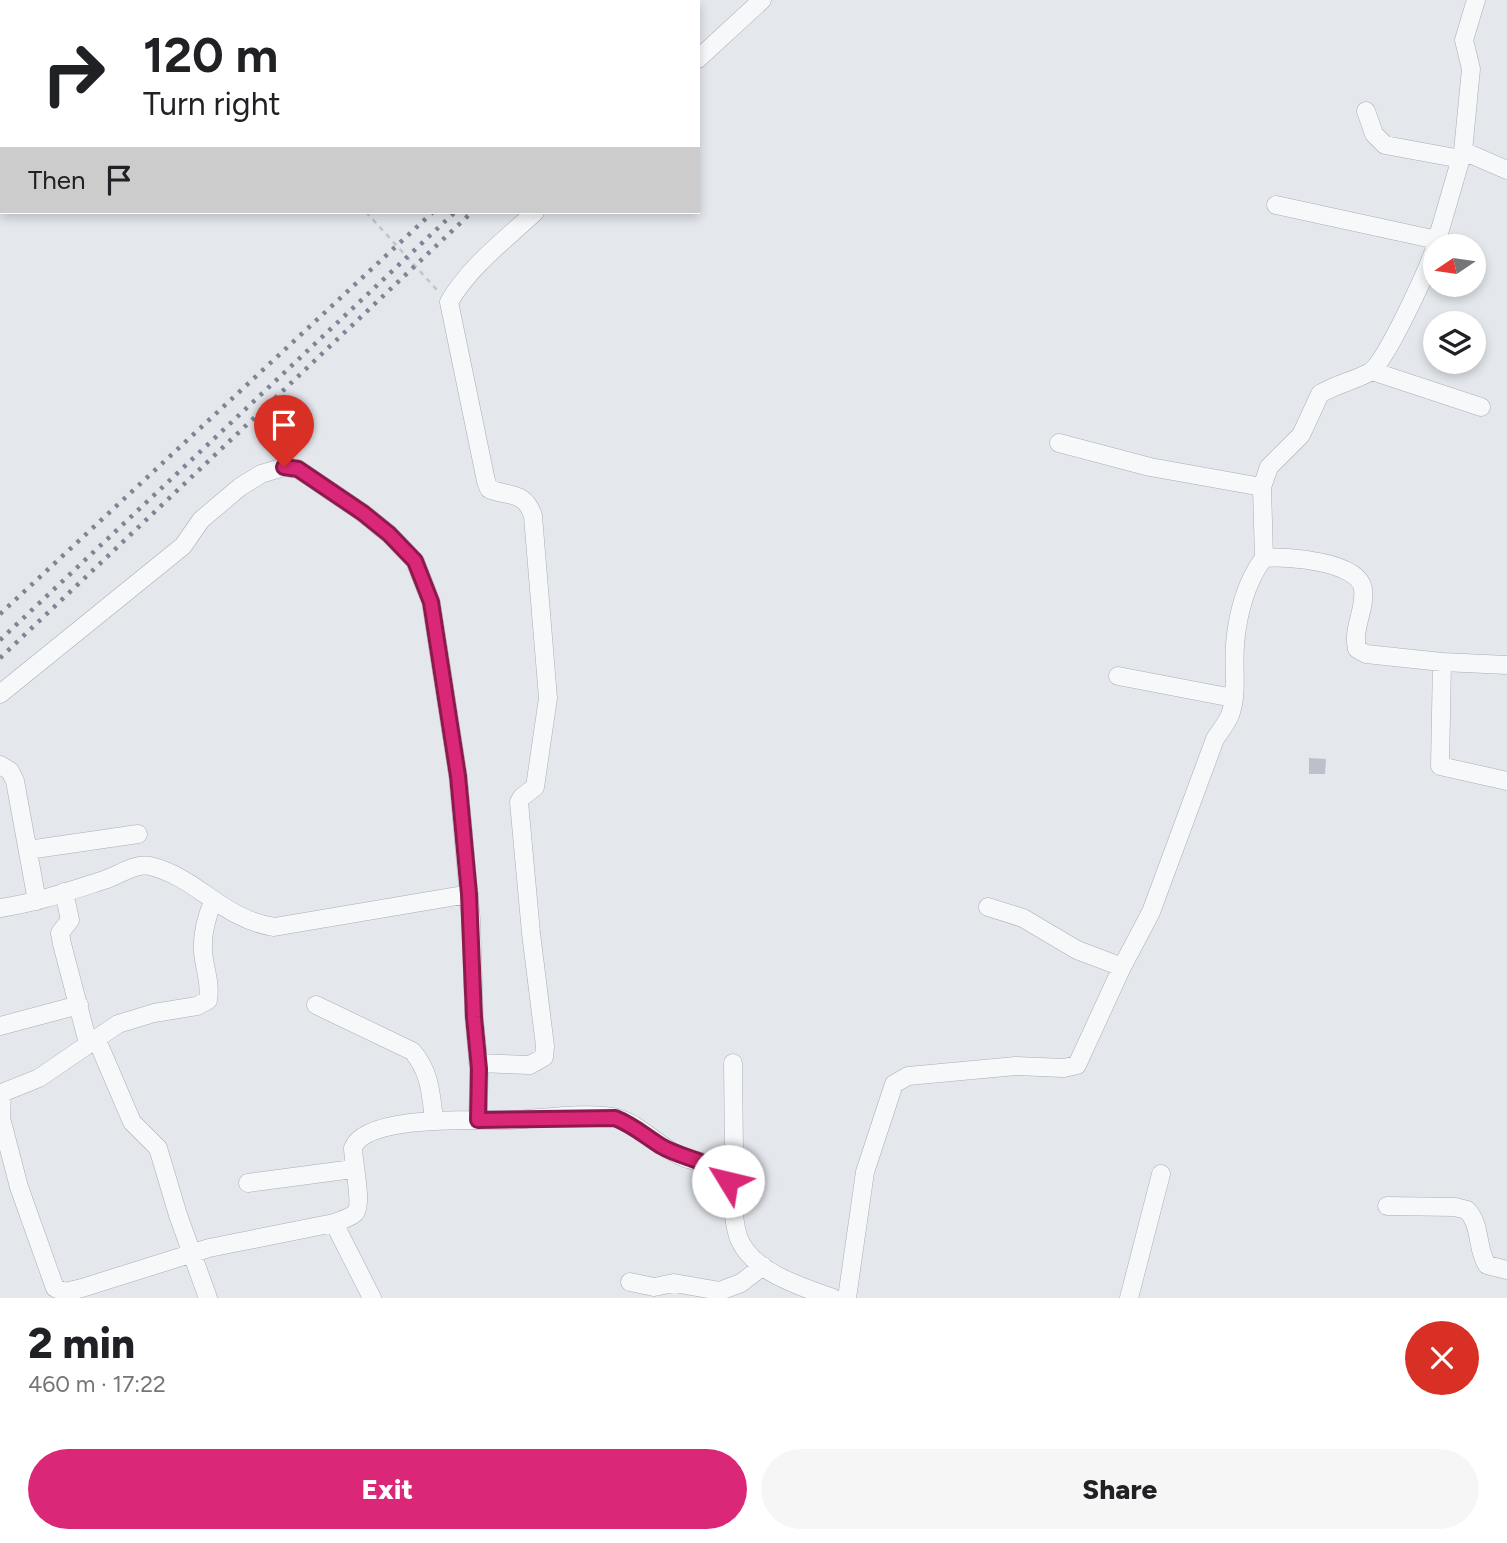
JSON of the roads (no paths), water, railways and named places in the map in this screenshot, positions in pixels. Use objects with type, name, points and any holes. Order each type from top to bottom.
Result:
[{"type":"street","points":[[700,57],[762,0]]},
{"type":"street","points":[[1439,234],[1462,155],[1471,69],[1464,40],[1476,0]]},
{"type":"street","points":[[1366,110],[1374,134],[1385,145],[1462,155],[1507,170]]},
{"type":"street","points":[[1276,205],[1423,242]]},
{"type":"street","points":[[478,1063],[530,1065],[544,1057],[519,802],[535,787],[548,698],[533,516],[529,503],[522,497],[489,489],[449,302],[459,285],[477,265],[533,214]]},
{"type":"street","points":[[847,1298],[865,1172],[894,1084],[908,1076],[1016,1066],[1064,1068],[1077,1065],[1122,967],[1151,912],[1207,760],[1230,715],[1235,643],[1244,601],[1253,572],[1264,558],[1262,488],[1269,467],[1301,435],[1320,394],[1372,371],[1423,278]]},
{"type":"street","points":[[1372,371],[1481,407]]},
{"type":"street","points":[[1059,443],[1150,467],[1262,488]]},
{"type":"street","points":[[0,694],[183,546],[201,520],[240,487],[261,474],[284,467],[298,469],[389,534],[415,561],[431,602],[458,776],[469,894],[478,1063],[478,1120]]},
{"type":"street","points":[[1264,558],[1283,557],[1330,565],[1350,572],[1361,581],[1364,592],[1354,638],[1357,649],[1366,654],[1507,665]]},
{"type":"street","points":[[1443,662],[1440,766],[1507,781]]},
{"type":"street","points":[[1118,676],[1233,698]]},
{"type":"street","points":[[0,765],[10,771],[15,781],[37,901]]},
{"type":"street","points":[[27,850],[138,834]]},
{"type":"street","points":[[0,908],[37,901],[108,879],[131,868],[147,865],[175,875],[213,902],[254,924],[274,927],[469,894]]},
{"type":"street","points":[[64,892],[70,920],[61,933],[61,938],[79,1005],[92,1040],[132,1122],[158,1148],[178,1215],[208,1298]]},
{"type":"street","points":[[213,902],[204,926],[203,951],[210,988],[208,1000],[197,1006],[154,1013],[118,1024],[39,1077],[2,1093],[1,1118],[19,1187],[54,1293],[82,1288],[193,1253],[334,1223],[353,1216],[359,1201],[352,1148],[361,1137],[385,1129],[435,1120],[615,1118],[632,1124],[662,1146],[687,1159],[707,1163],[719,1170],[728,1181]]},
{"type":"street","points":[[988,907],[1023,918],[1077,950],[1122,967]]},
{"type":"street","points":[[0,1026],[79,1005]]},
{"type":"street","points":[[316,1005],[412,1051],[428,1076],[435,1120]]},
{"type":"street","points":[[733,1063],[734,1154],[728,1181],[739,1240],[751,1258],[763,1266],[810,1290],[834,1298]]},
{"type":"street","points":[[248,1183],[353,1170]]},
{"type":"street","points":[[1129,1298],[1161,1174]]},
{"type":"street","points":[[1387,1206],[1455,1207],[1467,1210],[1477,1226],[1483,1259],[1487,1265],[1507,1270]]},
{"type":"street","points":[[334,1223],[372,1298]]},
{"type":"street","points":[[630,1282],[654,1287],[674,1283],[720,1291],[741,1283],[763,1266]]},
{"type":"railway","points":[[0,614],[431,214]]},
{"type":"railway","points":[[0,640],[453,214]]},
{"type":"railway","points":[[0,658],[470,214]]}]
